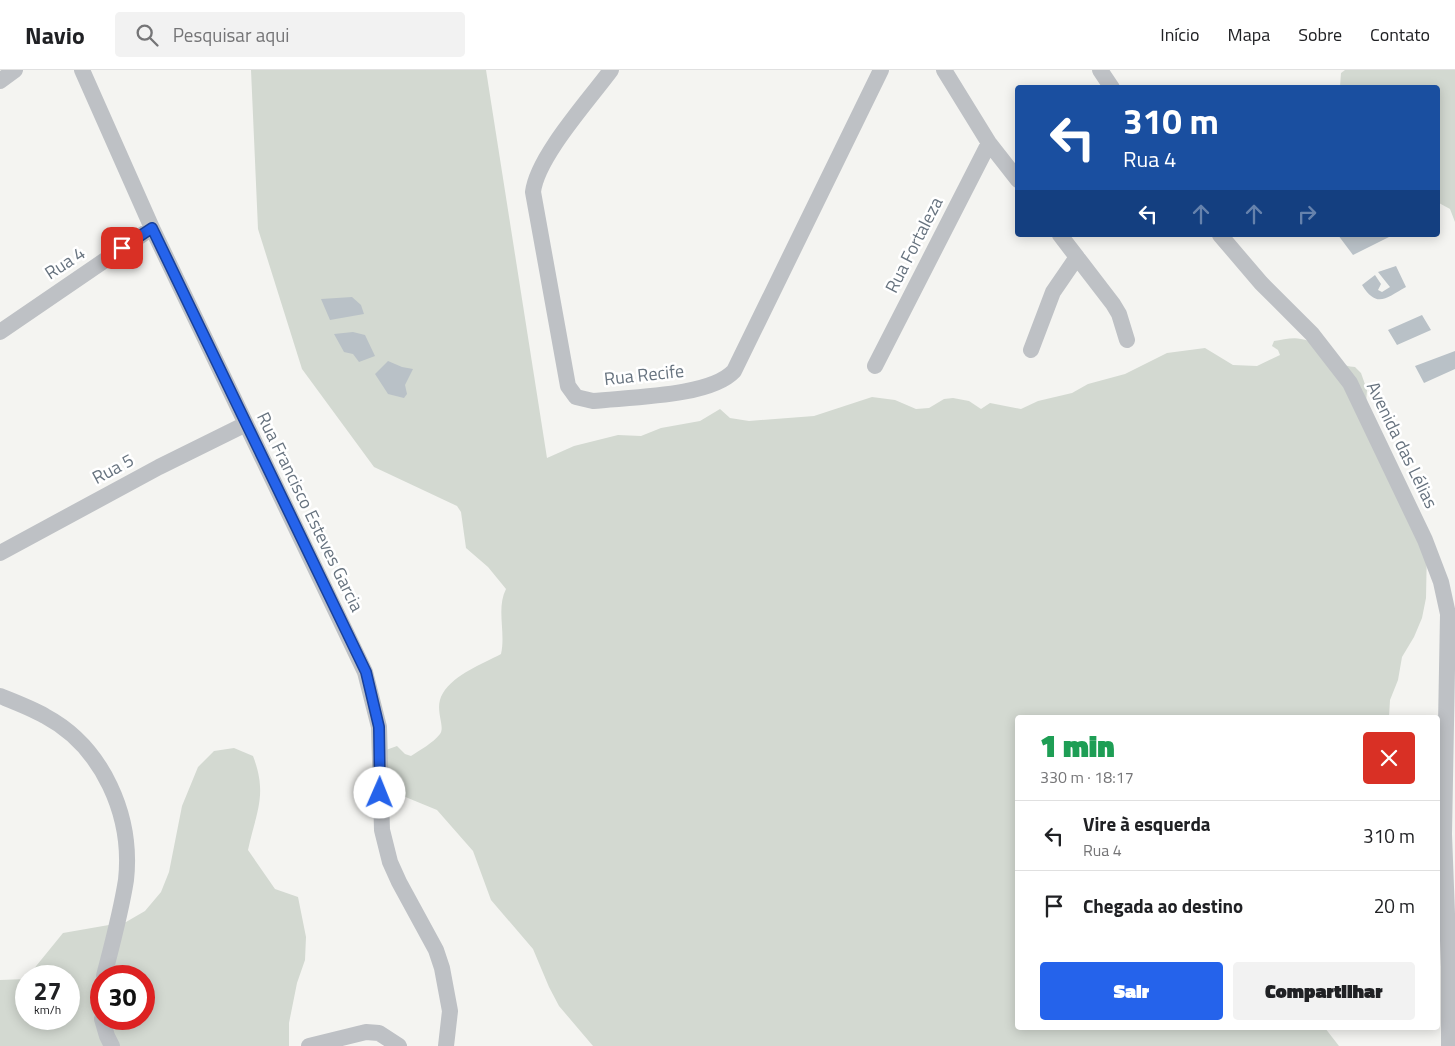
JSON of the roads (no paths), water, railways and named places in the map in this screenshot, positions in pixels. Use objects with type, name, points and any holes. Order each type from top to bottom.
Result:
[{"type":"street","points":[[0,82],[15,70]]},
{"type":"street","name":"Rua Francisco Esteves Garcia","points":[[82,70],[152,228],[366,672],[379,727],[380,804],[384,838],[399,882],[436,950],[446,984],[450,1028],[446,1046]]},
{"type":"street","name":"Rua Recife","points":[[611,70],[548,156],[534,184],[533,192],[568,386],[576,397],[593,401],[707,388],[728,377],[734,371],[881,70]]},
{"type":"street","points":[[944,70],[989,143],[1015,176]]},
{"type":"street","points":[[1100,70],[1110,85]]},
{"type":"street","name":"Rua Fortaleza","points":[[875,366],[989,143]]},
{"type":"street","name":"Rua 4","points":[[0,332],[152,228]]},
{"type":"street","points":[[1062,237],[1119,314],[1127,340]]},
{"type":"street","name":"Avenida das Lélias","points":[[1222,237],[1261,284],[1312,334],[1350,383],[1425,540],[1441,582],[1448,614],[1450,743],[1444,834],[1452,966],[1449,1046]]},
{"type":"street","points":[[1031,350],[1052,292],[1077,257]]},
{"type":"street","name":"Rua 5","points":[[0,553],[151,471],[246,424]]},
{"type":"street","points":[[0,696],[46,716],[86,748],[100,767],[119,808],[125,833],[126,879],[106,965]]},
{"type":"street","points":[[105,1030],[112,1046]]},
{"type":"street","points":[[309,1046],[366,1032],[379,1034],[399,1046]]}]
